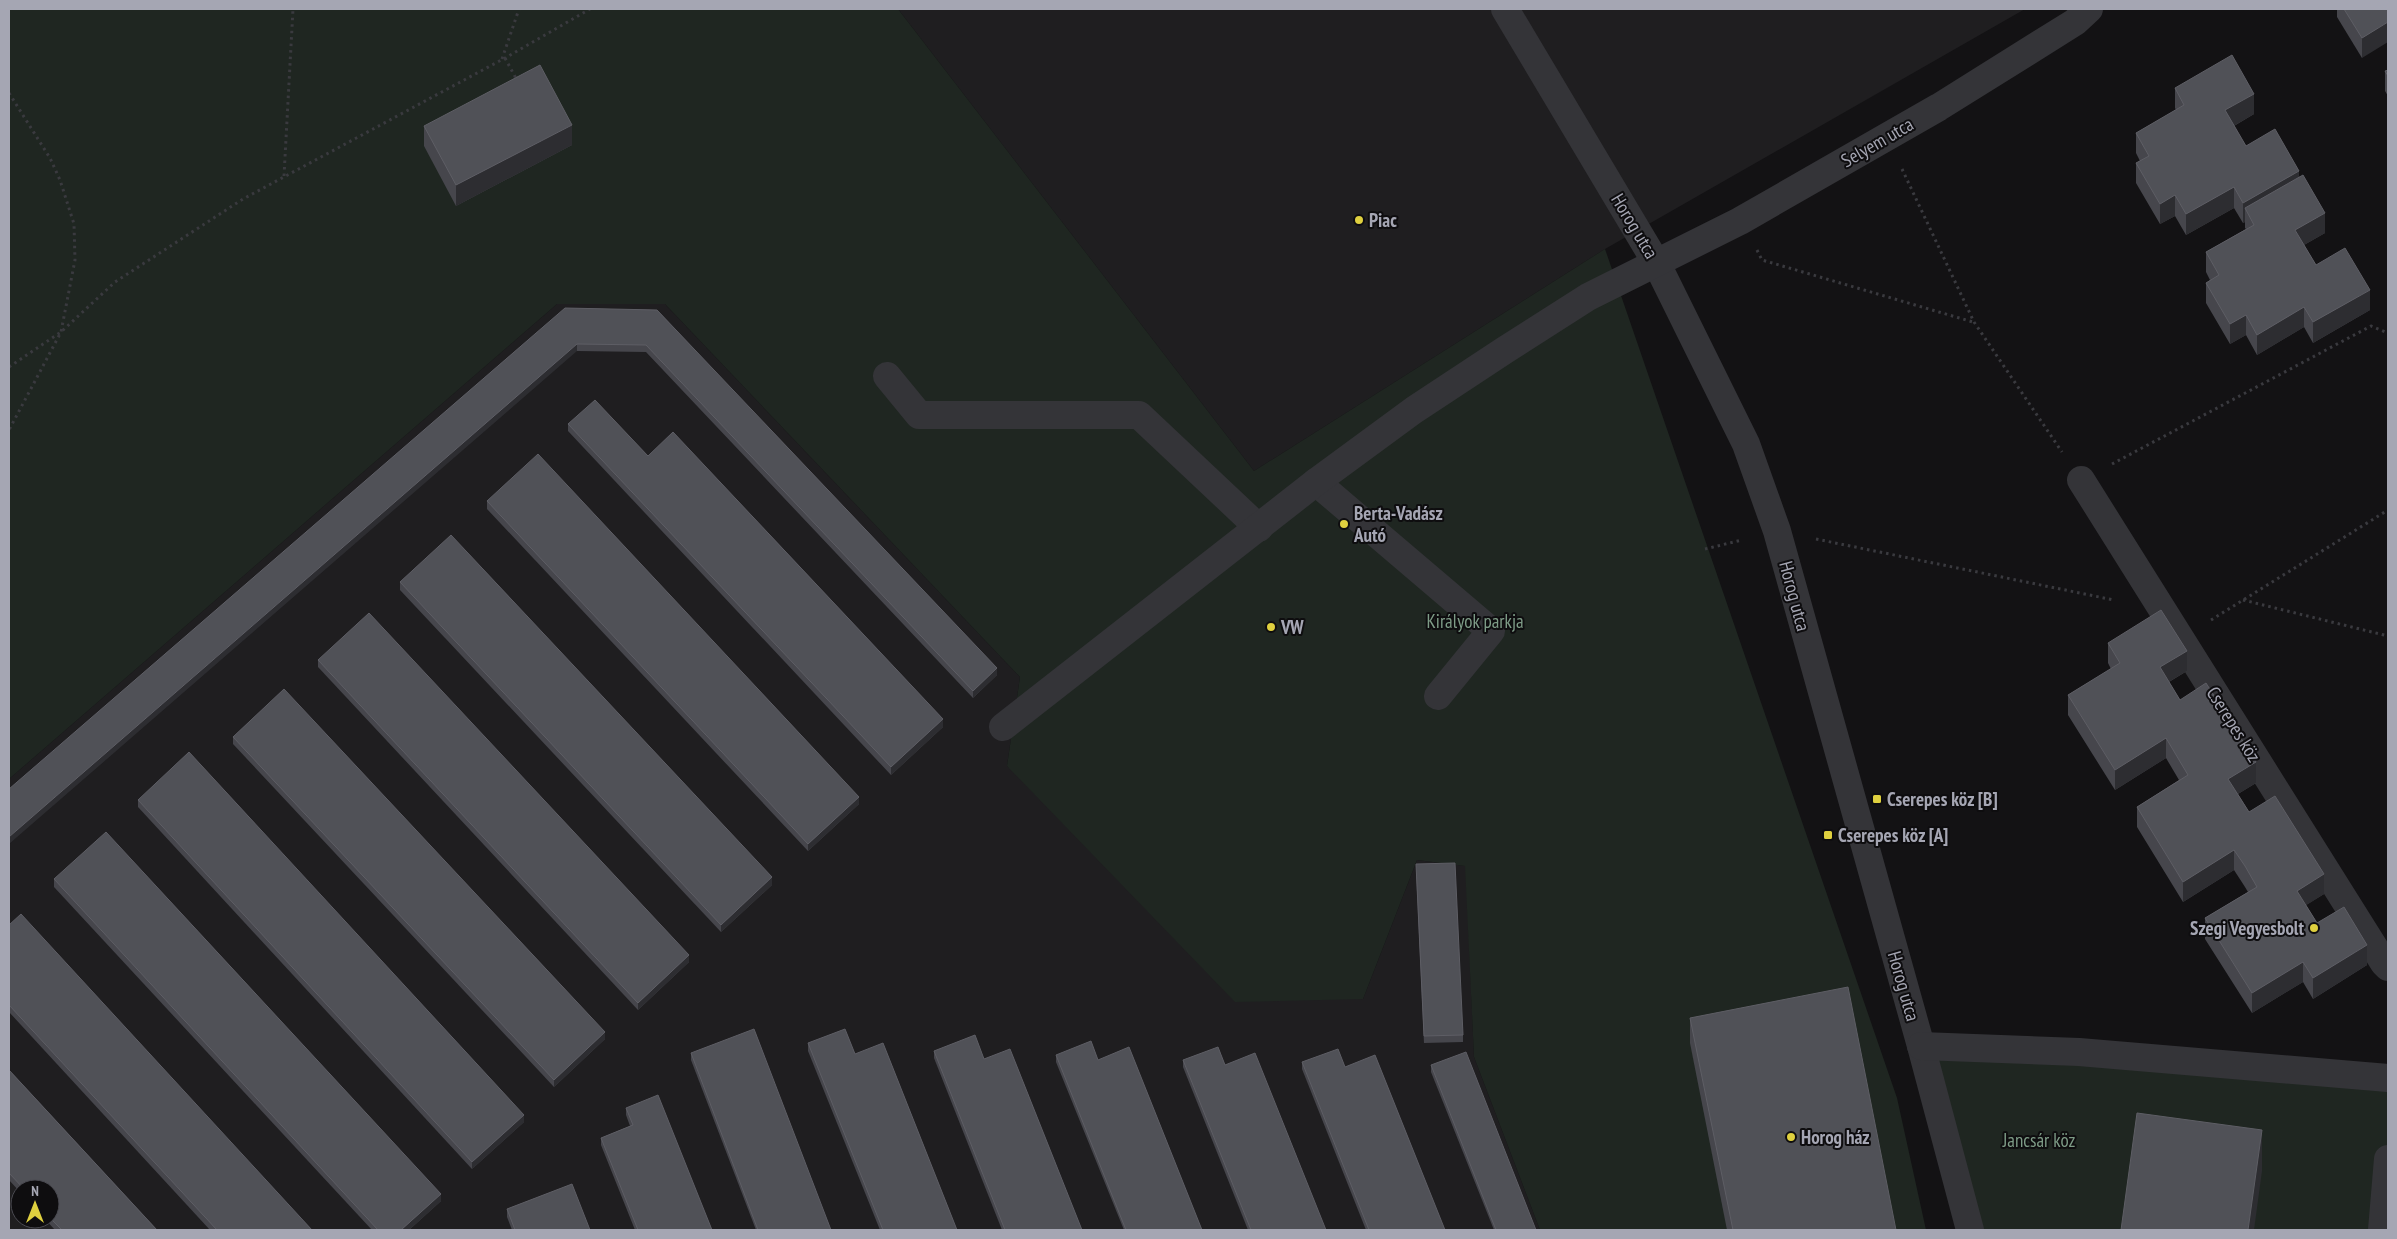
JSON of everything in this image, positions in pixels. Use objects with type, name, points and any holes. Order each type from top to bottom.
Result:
[{"type":"street","name":"Horog utca","points":[[1505,9],[1658,264],[1746,444],[1777,531],[1921,1046],[1970,1230]]},
{"type":"street","name":"Selyem utca","points":[[1003,727],[1316,482],[1414,410],[1588,297],[1658,264],[1740,221],[1887,137],[2075,22],[2089,9]]},
{"type":"street","points":[[887,376],[919,415],[1139,416],[1258,528]]},
{"type":"street","name":"Cserepes köz","points":[[2081,480],[2388,967]]},
{"type":"street","points":[[1316,482],[1491,631],[1438,696]]},
{"type":"street","points":[[1921,1046],[2079,1052],[2388,1078]]},
{"type":"street","points":[[2382,1230],[2388,1159]]},
{"type":"path","points":[[284,176],[293,9]]},
{"type":"path","points":[[503,59],[519,9]]},
{"type":"path","points":[[9,367],[61,332],[115,282],[242,199],[503,59],[590,9]]},
{"type":"path","points":[[503,59],[522,89]]},
{"type":"path","points":[[9,93],[50,158],[60,180],[74,224],[75,260],[61,332],[9,430]]},
{"type":"path","points":[[1887,137],[1974,322],[2081,480],[2371,326],[2388,333]]},
{"type":"path","points":[[1740,221],[1762,260],[1974,322]]},
{"type":"path","points":[[2180,638],[2388,510]]},
{"type":"path","points":[[1705,549],[1777,531],[2163,610]]},
{"type":"path","points":[[2243,600],[2388,636]]},
{"type":"shaded area","name":"Piac","points":[[898,9],[2025,9],[1605,249],[1254,471]]},
{"type":"shaded area","points":[[557,304],[665,304],[1020,677],[1007,766],[1363,999],[1417,860],[1466,866],[1474,1057],[1540,1230],[9,1230],[9,779]]},
{"type":"green space","name":"Királyok parkja","points":[[9,9],[898,9],[1254,471],[1605,249],[1897,1098],[1926,1230],[1540,1230],[1474,1057],[1465,866],[1417,860],[1363,999],[1235,1002],[1007,766],[1020,677],[665,304],[557,304],[9,779]]},
{"type":"green space","name":"Jancsár köz","points":[[1921,1046],[2388,1078],[2388,1159],[2382,1230],[1970,1230]]},
{"type":"building","points":[[2344,9],[2388,9],[2388,22],[2362,38]]},
{"type":"building","points":[[2232,55],[2254,94],[2225,110],[2246,146],[2275,129],[2299,171],[2243,203],[2234,187],[2186,214],[2175,195],[2160,204],[2136,163],[2149,156],[2136,133],[2184,105],[2175,88]]},
{"type":"building","points":[[540,65],[572,125],[456,185],[424,126]]},
{"type":"building","points":[[2303,175],[2325,213],[2295,230],[2316,265],[2345,248],[2370,290],[2313,322],[2304,307],[2257,335],[2246,315],[2230,324],[2206,283],[2219,275],[2206,252],[2254,225],[2245,208]]},
{"type":"building","points":[[565,308],[657,310],[997,668],[973,691],[646,345],[577,344],[9,837],[9,789]]},
{"type":"building","points":[[595,400],[648,456],[673,432],[943,719],[891,767],[568,424]]},
{"type":"building","points":[[538,454],[859,797],[808,844],[487,501]]},
{"type":"building","points":[[451,535],[772,877],[721,925],[400,582]]},
{"type":"building","points":[[2161,610],[2187,651],[2160,667],[2180,700],[2206,683],[2256,762],[2228,779],[2249,812],[2275,796],[2324,874],[2297,891],[2317,923],[2344,907],[2367,945],[2313,978],[2303,962],[2252,993],[2205,918],[2257,887],[2245,866],[2234,850],[2183,882],[2137,807],[2188,775],[2166,738],[2115,770],[2068,695],[2120,663],[2108,643]]},
{"type":"building","points":[[369,613],[689,955],[638,1003],[318,660]]},
{"type":"building","points":[[284,689],[605,1032],[554,1080],[233,737]]},
{"type":"building","points":[[189,752],[524,1115],[472,1162],[138,800]]},
{"type":"building","points":[[106,832],[441,1194],[401,1230],[378,1230],[54,879]]},
{"type":"building","points":[[1455,863],[1463,1035],[1424,1036],[1416,864]]},
{"type":"building","points":[[21,914],[312,1230],[217,1230],[9,1005],[9,925]]},
{"type":"building","name":"Horog ház","points":[[1848,987],[1896,1230],[1733,1230],[1690,1018]]},
{"type":"building","points":[[754,1029],[831,1230],[758,1230],[691,1053]]},
{"type":"building","points":[[845,1029],[855,1054],[883,1043],[957,1230],[883,1230],[808,1043]]},
{"type":"building","points":[[975,1035],[984,1059],[1010,1049],[1082,1230],[1005,1230],[934,1051]]},
{"type":"building","points":[[1091,1041],[1098,1060],[1129,1047],[1202,1230],[1126,1230],[1056,1055]]},
{"type":"building","points":[[1218,1047],[1225,1065],[1255,1053],[1326,1230],[1251,1230],[1183,1060]]},
{"type":"building","points":[[1338,1049],[1345,1067],[1375,1055],[1445,1230],[1369,1230],[1302,1062]]},
{"type":"building","points":[[1466,1052],[1536,1230],[1496,1230],[1431,1065]]},
{"type":"building","points":[[9,1070],[157,1230],[62,1230],[60,1228],[60,1179],[15,1179],[9,1173]]},
{"type":"building","points":[[658,1095],[712,1230],[638,1230],[601,1138],[633,1125],[626,1108]]},
{"type":"building","points":[[2137,1113],[2262,1130],[2248,1230],[2121,1230]]},
{"type":"building","points":[[572,1184],[590,1230],[515,1230],[507,1209]]},
{"type":"place","name":"Piac","points":[[1359,220]]},
{"type":"place","name":"Berta-Vadász Autó","points":[[1344,524]]},
{"type":"place","name":"VW","points":[[1271,627]]},
{"type":"place","name":"Cserepes köz [B]","points":[[1877,799]]},
{"type":"place","name":"Cserepes köz [A]","points":[[1828,835]]},
{"type":"place","name":"Szegi Vegyesbolt","points":[[2314,928]]},
{"type":"place","name":"Horog ház","points":[[1791,1137]]}]
